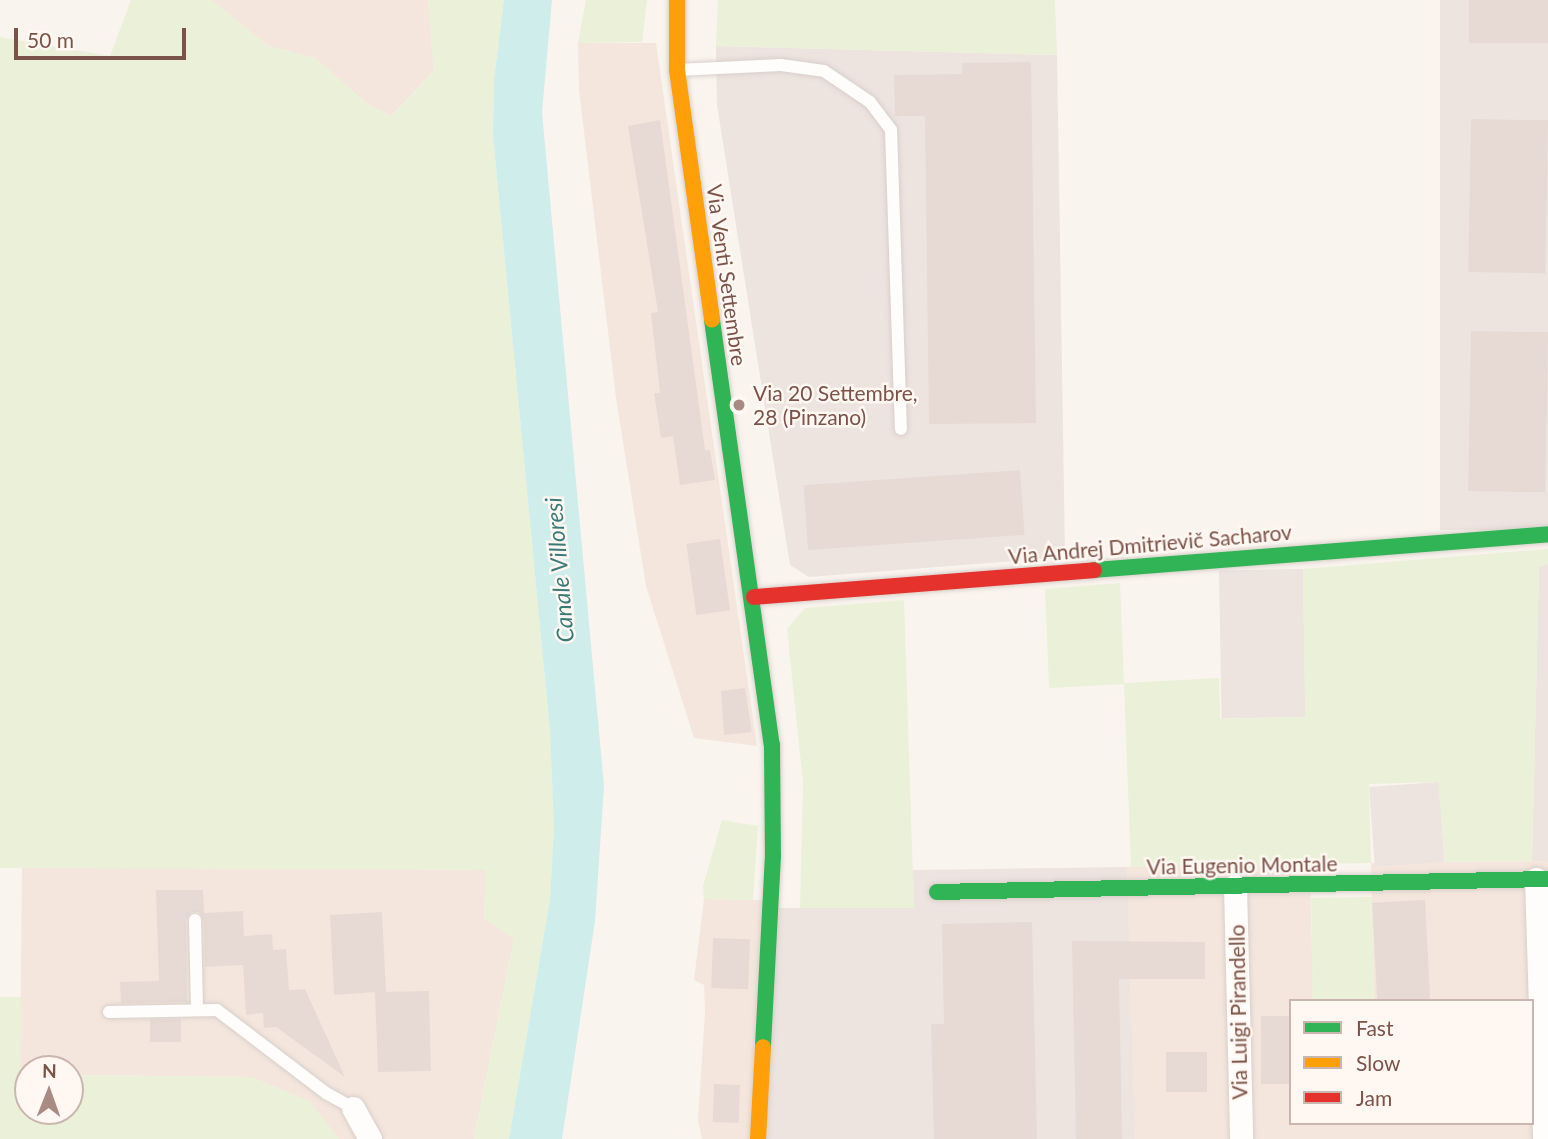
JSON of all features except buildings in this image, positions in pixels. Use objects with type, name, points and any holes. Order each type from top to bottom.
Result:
[{"type":"street","name":"Via Venti Settembre","points":[[677,0],[677,70],[754,597],[775,797],[758,1139]]},
{"type":"street","name":"Via Andrej Dmitrievič Sacharov","points":[[754,597],[1548,534]]},
{"type":"street","name":"Via Eugenio Montale","points":[[937,892],[1542,879]]},
{"type":"street","points":[[1542,879],[1544,1139]]},
{"type":"street","name":"Via Luigi Pirandello","points":[[1235,886],[1241,1139]]},
{"type":"street","points":[[353,1108],[370,1139]]},
{"type":"lane","points":[[677,70],[780,65],[824,71],[870,102],[891,130],[901,429]]},
{"type":"lane","points":[[194,920],[197,1009]]},
{"type":"lane","points":[[109,1012],[217,1010],[326,1093],[353,1108]]},
{"type":"shaded area","points":[[211,0],[428,0],[434,71],[391,116],[367,104],[315,58],[268,46]]},
{"type":"shaded area","points":[[1440,0],[1548,0],[1548,530],[1440,530]]},
{"type":"shaded area","points":[[578,43],[656,43],[757,746],[694,738],[646,586],[616,398],[579,90]]},
{"type":"shaded area","points":[[716,46],[1057,55],[1065,557],[809,577],[790,565],[717,105]]},
{"type":"shaded area","points":[[1548,564],[1548,861],[1532,861],[1539,566]]},
{"type":"shaded area","points":[[1303,569],[1306,717],[1222,718],[1219,570]]},
{"type":"shaded area","points":[[1439,782],[1445,862],[1375,867],[1369,787]]},
{"type":"shaded area","points":[[1548,861],[1548,1139],[1135,1139],[1127,867],[1310,864],[1313,999],[1289,999],[1289,1125],[1534,1125],[1534,999],[1374,999],[1371,863]]},
{"type":"shaded area","points":[[22,865],[485,870],[485,919],[514,939],[474,1139],[339,1139],[308,1101],[251,1077],[84,1075],[84,1055],[20,1055]]},
{"type":"shaded area","points":[[1127,867],[1135,1139],[765,1139],[778,908],[914,908],[913,870]]},
{"type":"shaded area","points":[[704,899],[766,900],[753,1139],[702,1139],[698,1120],[705,1013],[704,985],[694,980]]},
{"type":"green space","points":[[131,0],[211,0],[268,46],[315,58],[367,104],[391,116],[434,71],[428,0],[504,0],[494,79],[493,136],[550,731],[554,828],[550,899],[509,1139],[474,1139],[514,939],[484,919],[485,870],[0,868],[0,37],[110,56]]},
{"type":"green space","points":[[586,0],[647,0],[642,42],[578,43]]},
{"type":"green space","points":[[718,0],[1055,0],[1057,55],[716,46]]},
{"type":"green space","points":[[1548,549],[1548,564],[1539,567],[1532,861],[1445,862],[1438,782],[1369,784],[1371,863],[1131,867],[1124,684],[1049,688],[1045,589],[1120,583],[1124,683],[1219,678],[1220,719],[1305,717],[1303,569]]},
{"type":"green space","points":[[904,600],[914,908],[800,908],[803,783],[787,629],[805,608]]},
{"type":"green space","points":[[722,820],[758,826],[753,900],[704,899],[703,886]]},
{"type":"green space","points":[[1372,897],[1374,999],[1313,999],[1311,898]]},
{"type":"green space","points":[[0,997],[21,997],[20,1055],[14,1055],[14,1125],[84,1125],[84,1075],[251,1077],[309,1101],[339,1139],[0,1139]]},
{"type":"water","name":"Canale Villoresi","points":[[504,0],[552,0],[542,112],[604,786],[595,921],[562,1139],[509,1139],[550,899],[554,828],[550,731],[493,136],[494,79]]},
{"type":"traffic: fast","points":[[712,320],[772,745],[773,855],[763,1047]]},
{"type":"traffic: fast","points":[[1094,570],[1548,534]]},
{"type":"traffic: fast","points":[[937,892],[1548,879]]},
{"type":"traffic: slow","points":[[677,0],[677,70],[712,320]]},
{"type":"traffic: slow","points":[[758,1139],[763,1047]]},
{"type":"traffic: jam","points":[[754,597],[1094,570]]},
{"type":"place","name":"Via 20 Settembre, 28 (Pinzano)","points":[[739,405]]}]
